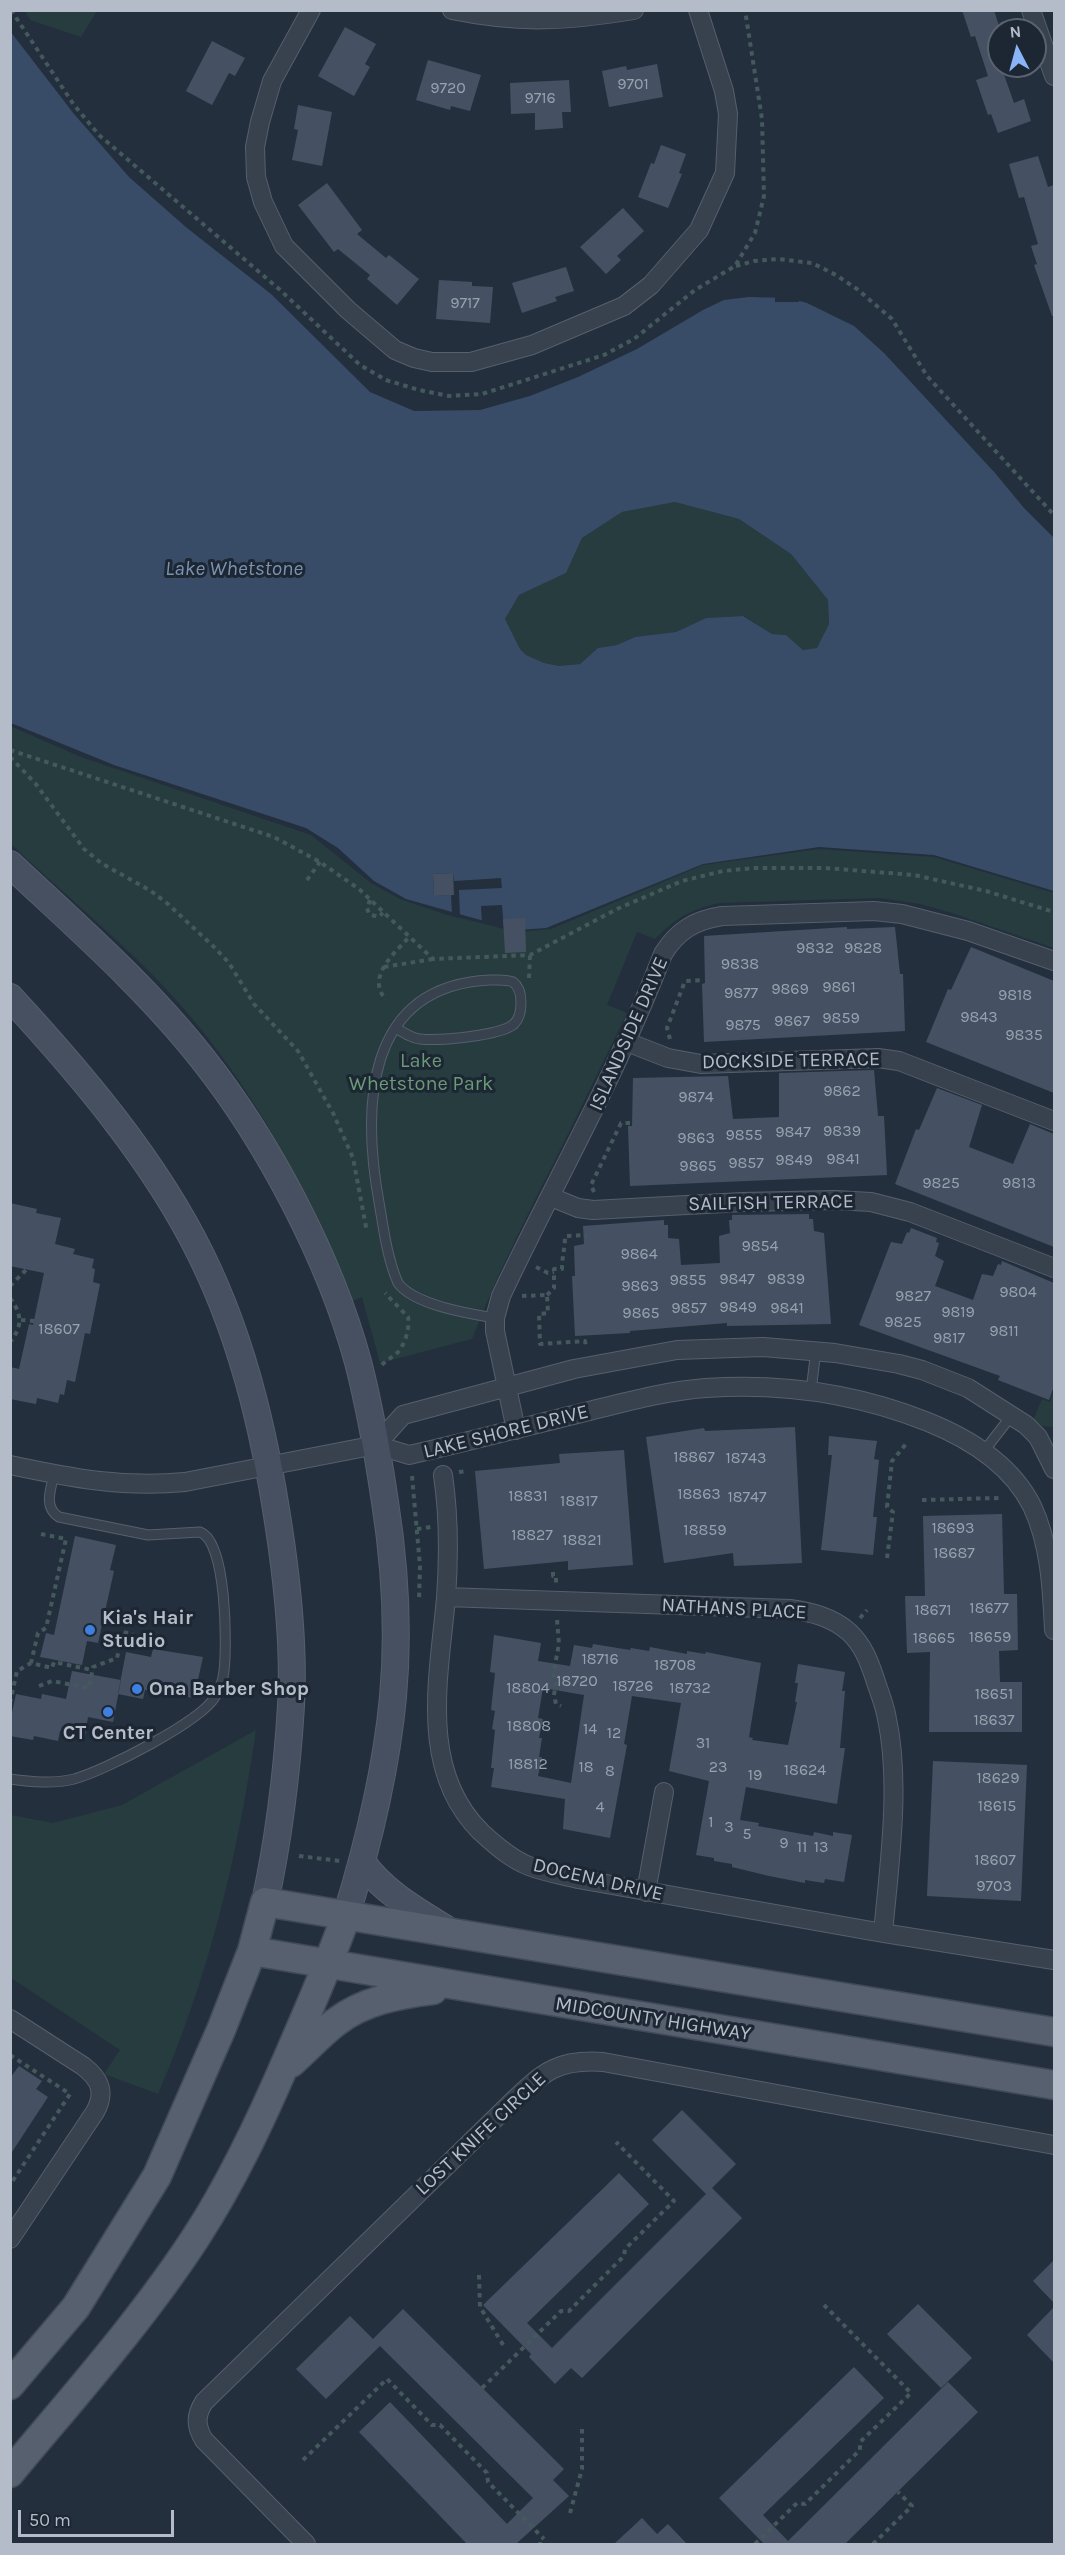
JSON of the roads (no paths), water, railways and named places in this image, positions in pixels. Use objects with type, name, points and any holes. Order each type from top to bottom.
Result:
[{"type":"main road","points":[[10,864],[156,1006],[202,1057],[251,1127],[306,1230],[337,1299],[358,1362],[376,1445],[391,1542],[396,1617],[393,1695],[386,1753],[354,1862],[346,1916],[329,1965],[283,2070],[231,2177],[196,2238],[148,2303],[10,2473]]},
{"type":"main road","points":[[10,998],[51,1041],[143,1161],[186,1227],[201,1255],[238,1348],[269,1466],[285,1573],[291,1641],[291,1704],[276,1852],[266,1902],[252,1951],[221,2030],[157,2176],[76,2307],[10,2385]]},
{"type":"main road","points":[[354,1862],[390,1892],[454,1934]]},
{"type":"main road","points":[[266,1902],[1054,2032]]},
{"type":"main road","name":"MIDCOUNTY HIGHWAY","points":[[252,1951],[1054,2085]]},
{"type":"main road","points":[[283,2070],[337,2021],[370,2004],[404,1993],[463,1987]]},
{"type":"street","points":[[311,10],[272,81],[260,122],[255,147],[256,177],[263,202],[284,246],[348,310],[395,350],[432,362],[471,362],[532,345],[624,306],[651,285],[699,230],[725,173],[728,114],[724,91],[698,10]]},
{"type":"street","points":[[452,10],[501,19],[544,21],[634,10]]},
{"type":"street","points":[[1031,10],[1054,76]]},
{"type":"street","name":"ISLANDSIDE DRIVE","points":[[516,1430],[498,1347],[495,1318],[501,1296],[627,1042],[663,954],[671,942],[690,925],[711,918],[734,915],[895,913],[968,932],[1054,961]]},
{"type":"street","name":"DOCKSIDE TERRACE","points":[[627,1042],[675,1060],[717,1065],[889,1059],[918,1066],[1054,1121]]},
{"type":"street","name":"SAILFISH TERRACE","points":[[550,1197],[578,1208],[599,1210],[743,1202],[835,1200],[872,1202],[910,1212],[1054,1268]]},
{"type":"street","points":[[10,1465],[108,1484],[156,1485],[376,1445],[403,1415],[587,1366],[643,1355],[708,1348],[763,1347],[816,1350],[869,1358],[922,1370],[968,1388],[1012,1415],[1038,1437],[1054,1469]]},
{"type":"street","name":"LAKE SHORE DRIVE","points":[[376,1445],[409,1455],[628,1402],[705,1388],[749,1387],[811,1391],[843,1396],[910,1415],[950,1432],[984,1451],[1019,1486],[1031,1504],[1040,1525],[1050,1576],[1054,1630]]},
{"type":"street","name":"DOCENA DRIVE","points":[[443,1475],[449,1526],[446,1598],[437,1682],[436,1717],[440,1753],[451,1791],[469,1820],[495,1846],[528,1866],[578,1879],[883,1934],[1054,1960]]},
{"type":"street","name":"NATHANS PLACE","points":[[446,1598],[790,1609],[818,1614],[835,1621],[860,1643],[868,1660],[887,1717],[891,1742],[891,1839],[883,1934]]},
{"type":"street","points":[[646,1892],[663,1792]]},
{"type":"street","points":[[10,2019],[83,2066],[93,2074],[102,2089],[95,2112],[10,2239]]},
{"type":"street","name":"LOST KNIFE CIRCLE","points":[[306,2544],[204,2440],[199,2431],[199,2410],[211,2395],[489,2124],[536,2079],[550,2069],[566,2063],[603,2062],[1054,2145]]},
{"type":"lane","points":[[396,1028],[421,1039],[467,1036],[501,1030],[510,1026],[518,1017],[520,995],[516,985],[509,981],[488,980],[458,985],[424,1000],[408,1013],[396,1028],[383,1052],[374,1078],[371,1114],[378,1198],[394,1274],[400,1286],[415,1296],[467,1313],[495,1318]]},
{"type":"lane","points":[[811,1391],[816,1350]]},
{"type":"lane","points":[[984,1451],[1012,1415]]},
{"type":"lane","points":[[10,1779],[40,1783],[63,1781],[86,1775],[118,1761],[206,1709],[215,1697],[224,1673],[222,1578],[207,1537],[200,1532],[139,1534],[59,1517],[51,1511],[49,1505],[54,1474]]},
{"type":"water","name":"Lake Whetstone","points":[[10,31],[74,114],[129,177],[187,228],[271,294],[370,392],[414,411],[480,410],[530,396],[578,377],[637,349],[724,300],[749,297],[788,298],[807,303],[854,326],[884,353],[1054,538],[1054,891],[934,855],[819,847],[703,864],[546,928],[516,930],[406,899],[374,881],[338,848],[306,828],[114,765],[11,723]],"holes":[[[675,502],[739,519],[791,554],[828,600],[829,624],[817,648],[803,650],[786,635],[772,634],[743,616],[706,618],[676,632],[635,637],[617,645],[598,648],[580,664],[559,666],[544,663],[526,655],[520,649],[505,619],[519,595],[566,573],[582,538],[622,512]]]},
{"type":"place","name":"Kia's Hair Studio","points":[[90,1630]]},
{"type":"place","name":"Ona Barber Shop","points":[[137,1689]]},
{"type":"place","name":"CT Center","points":[[108,1712]]},
{"type":"park label","name":"Lake Whetstone Park","points":[[421,1072]]}]
